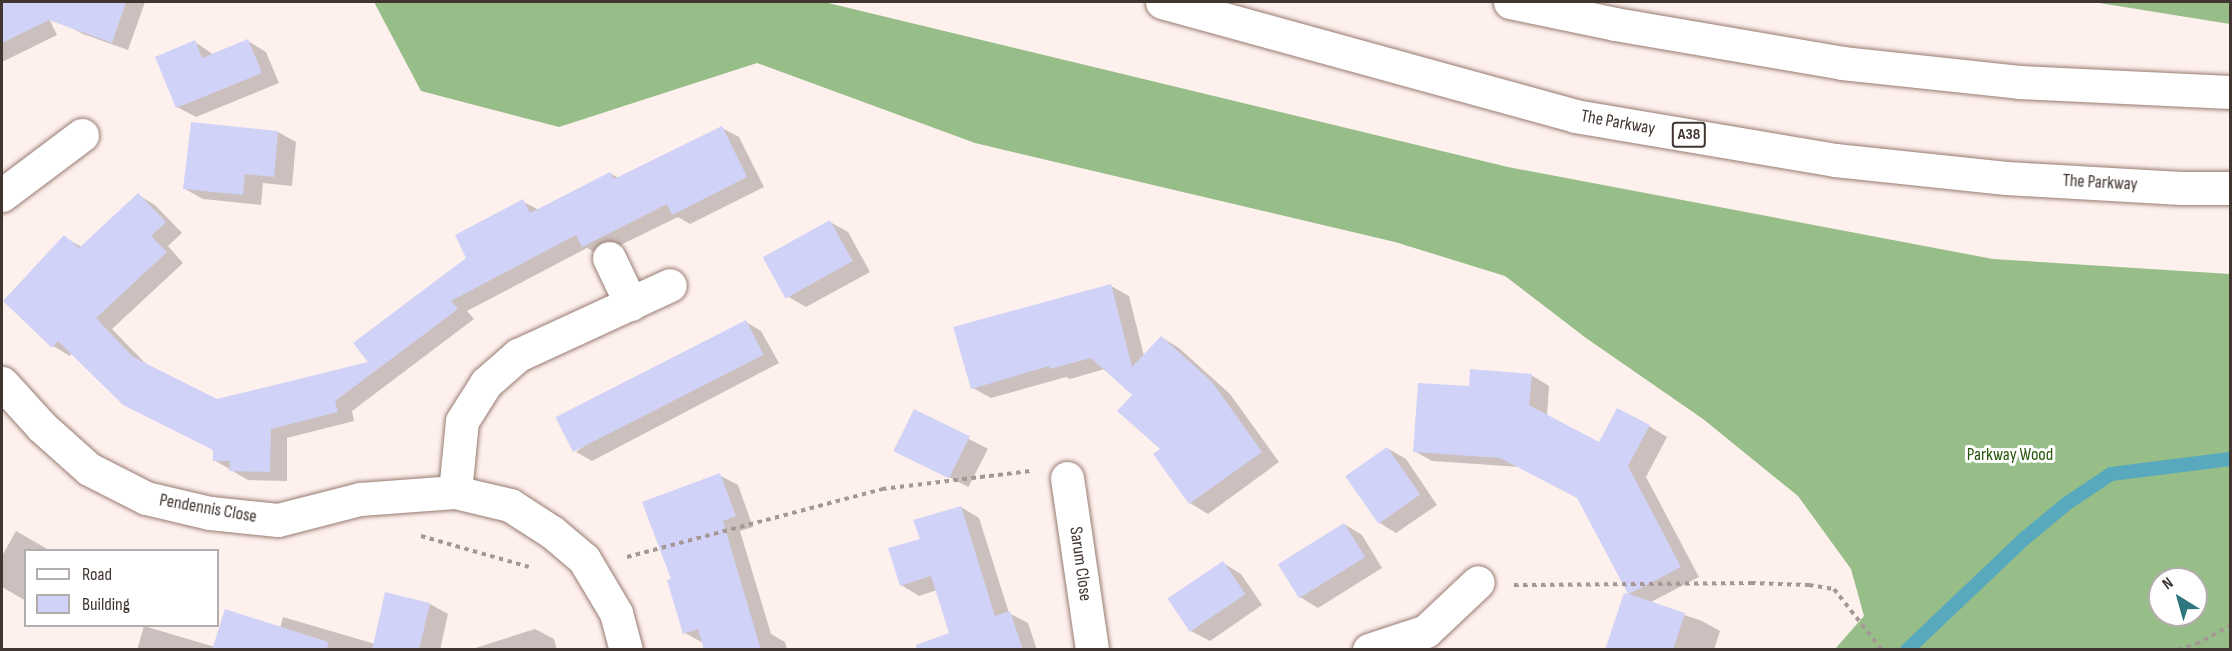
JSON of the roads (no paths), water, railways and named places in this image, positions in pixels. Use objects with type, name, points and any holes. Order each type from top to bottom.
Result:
[{"type":"main road","name":"The Parkway","points":[[1162,2],[1575,116],[1835,160],[2006,178],[2181,188],[2230,188]]},
{"type":"main road","points":[[1510,2],[1615,24],[1842,63],[2019,82],[2230,92]]},
{"type":"main road","points":[[2,195],[82,135]]},
{"type":"main road","points":[[609,258],[631,304]]},
{"type":"main road","points":[[455,492],[462,421],[486,383],[518,356],[670,285]]},
{"type":"main road","name":"Pendennis Close","points":[[2,383],[42,427],[89,469],[146,498],[210,513],[278,520],[360,499],[455,492],[510,505],[552,532],[584,559],[616,613],[626,650]]},
{"type":"main road","name":"Sarum Close","points":[[1067,478],[1092,650]]},
{"type":"main road","points":[[1369,650],[1426,631],[1478,582]]},
{"type":"waterway","points":[[1907,650],[2024,539],[2066,504],[2111,474],[2230,459]]},
{"type":"park label","name":"Parkway Wood","points":[[2010,455]]}]
